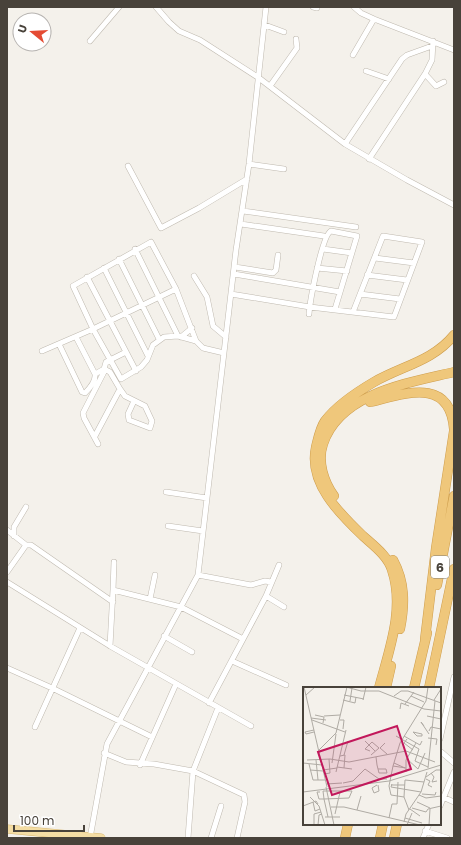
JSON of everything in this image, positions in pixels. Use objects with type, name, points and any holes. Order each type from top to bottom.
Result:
[{"type":"highway","points":[[379,687],[396,623],[397,591],[392,568],[381,553],[336,508],[322,488],[315,464],[318,438],[324,422],[338,408],[375,382],[428,358],[442,348],[454,335]]},
{"type":"highway","points":[[357,394],[427,372],[454,366]]},
{"type":"highway","points":[[386,687],[404,613],[404,591],[399,571],[391,556],[380,542],[341,506],[332,493],[322,471],[322,448],[329,430],[340,416],[355,405],[371,396],[420,380],[454,372]]},
{"type":"highway","points":[[355,405],[410,392],[421,391],[440,398],[449,408],[454,430],[436,548],[425,639]]},
{"type":"highway","name":"6","points":[[414,687],[454,496]]},
{"type":"highway","name":"6","points":[[429,687],[454,568]]},
{"type":"highway","points":[[441,634],[454,600]]},
{"type":"highway","points":[[345,838],[348,825]]},
{"type":"highway","points":[[351,838],[354,825]]},
{"type":"highway","points":[[380,838],[383,825]]},
{"type":"highway","points":[[394,838],[397,826]]},
{"type":"main road","points":[[7,828],[101,838]]},
{"type":"street","points":[[90,41],[119,7]]},
{"type":"street","points":[[156,7],[179,31],[200,40],[259,78],[345,144],[369,159],[454,205]]},
{"type":"street","points":[[90,838],[104,753],[118,720],[198,575],[224,353],[249,164],[266,7]]},
{"type":"street","points":[[354,7],[361,13],[432,44],[454,50]]},
{"type":"street","points":[[353,55],[374,19]]},
{"type":"street","points":[[265,25],[284,32]]},
{"type":"street","points":[[270,86],[298,48],[296,39]]},
{"type":"street","points":[[369,159],[426,74],[432,60],[432,44]]},
{"type":"street","points":[[345,144],[407,54],[432,44]]},
{"type":"street","points":[[366,71],[389,79]]},
{"type":"street","points":[[426,74],[436,86],[444,82]]},
{"type":"street","points":[[249,164],[284,169]]},
{"type":"street","points":[[128,166],[161,228],[200,208],[247,179]]},
{"type":"street","points":[[243,211],[356,227]]},
{"type":"street","points":[[241,224],[324,236]]},
{"type":"street","points":[[309,314],[317,268],[326,235],[329,232],[357,236],[335,309]]},
{"type":"street","points":[[232,294],[310,307],[394,317],[422,242],[384,236],[367,275],[354,312]]},
{"type":"street","points":[[196,340],[179,336],[169,336],[159,339],[152,345],[144,365],[121,379],[72,288],[74,285],[119,258],[151,242],[176,289],[196,340],[203,348],[224,353]]},
{"type":"street","points":[[135,249],[179,336]]},
{"type":"street","points":[[323,249],[352,253]]},
{"type":"street","points":[[235,267],[273,273],[276,270],[278,255]]},
{"type":"street","points":[[119,258],[159,339]]},
{"type":"street","points":[[375,258],[414,263]]},
{"type":"street","points":[[104,268],[148,356]]},
{"type":"street","points":[[317,268],[347,271]]},
{"type":"street","points":[[234,274],[340,292]]},
{"type":"street","points":[[367,275],[407,280]]},
{"type":"street","points":[[194,276],[207,297],[213,326],[226,337]]},
{"type":"street","points":[[87,277],[136,371]]},
{"type":"street","points":[[42,351],[76,337],[176,289]]},
{"type":"street","points":[[360,294],[400,299]]},
{"type":"street","points":[[179,336],[192,328]]},
{"type":"street","points":[[59,344],[84,393],[90,387],[95,378],[95,374],[76,337]]},
{"type":"street","points":[[98,444],[84,418],[83,413],[104,370],[104,364],[126,352]]},
{"type":"street","points":[[95,374],[104,370],[110,372],[120,389],[134,400],[145,406],[152,422],[150,428],[129,420],[128,414],[134,400]]},
{"type":"street","points":[[95,436],[120,389]]},
{"type":"street","points":[[166,492],[207,498]]},
{"type":"street","points":[[14,536],[14,527],[26,507]]},
{"type":"street","points":[[168,526],[203,531]]},
{"type":"street","points":[[7,530],[26,545],[31,545],[113,602]]},
{"type":"street","points":[[7,572],[26,545]]},
{"type":"street","points":[[110,646],[114,590],[114,562]]},
{"type":"street","points":[[209,703],[266,596],[279,565]]},
{"type":"street","points":[[150,598],[155,575]]},
{"type":"street","points":[[198,575],[245,585],[256,585],[265,581],[271,582]]},
{"type":"street","points":[[7,582],[110,646],[251,726]]},
{"type":"street","points":[[114,590],[150,598],[180,607],[243,639]]},
{"type":"street","points":[[266,596],[284,607]]},
{"type":"street","points":[[35,727],[80,628]]},
{"type":"street","points":[[164,636],[192,652]]},
{"type":"street","points":[[232,661],[286,685]]},
{"type":"street","points":[[7,668],[52,688],[152,738]]},
{"type":"street","points":[[441,735],[453,688],[454,677]]},
{"type":"street","points":[[140,764],[176,684]]},
{"type":"street","points":[[188,838],[192,771],[218,708]]},
{"type":"street","points":[[441,752],[454,763]]},
{"type":"street","points":[[104,753],[126,762],[154,764],[192,771],[213,779],[245,795],[245,802],[237,838]]},
{"type":"street","points":[[441,804],[445,798],[454,772]]},
{"type":"street","points":[[445,798],[454,802]]},
{"type":"street","points":[[211,838],[221,806]]},
{"type":"street","points":[[423,838],[428,825]]},
{"type":"street","points":[[425,832],[447,838]]}]
